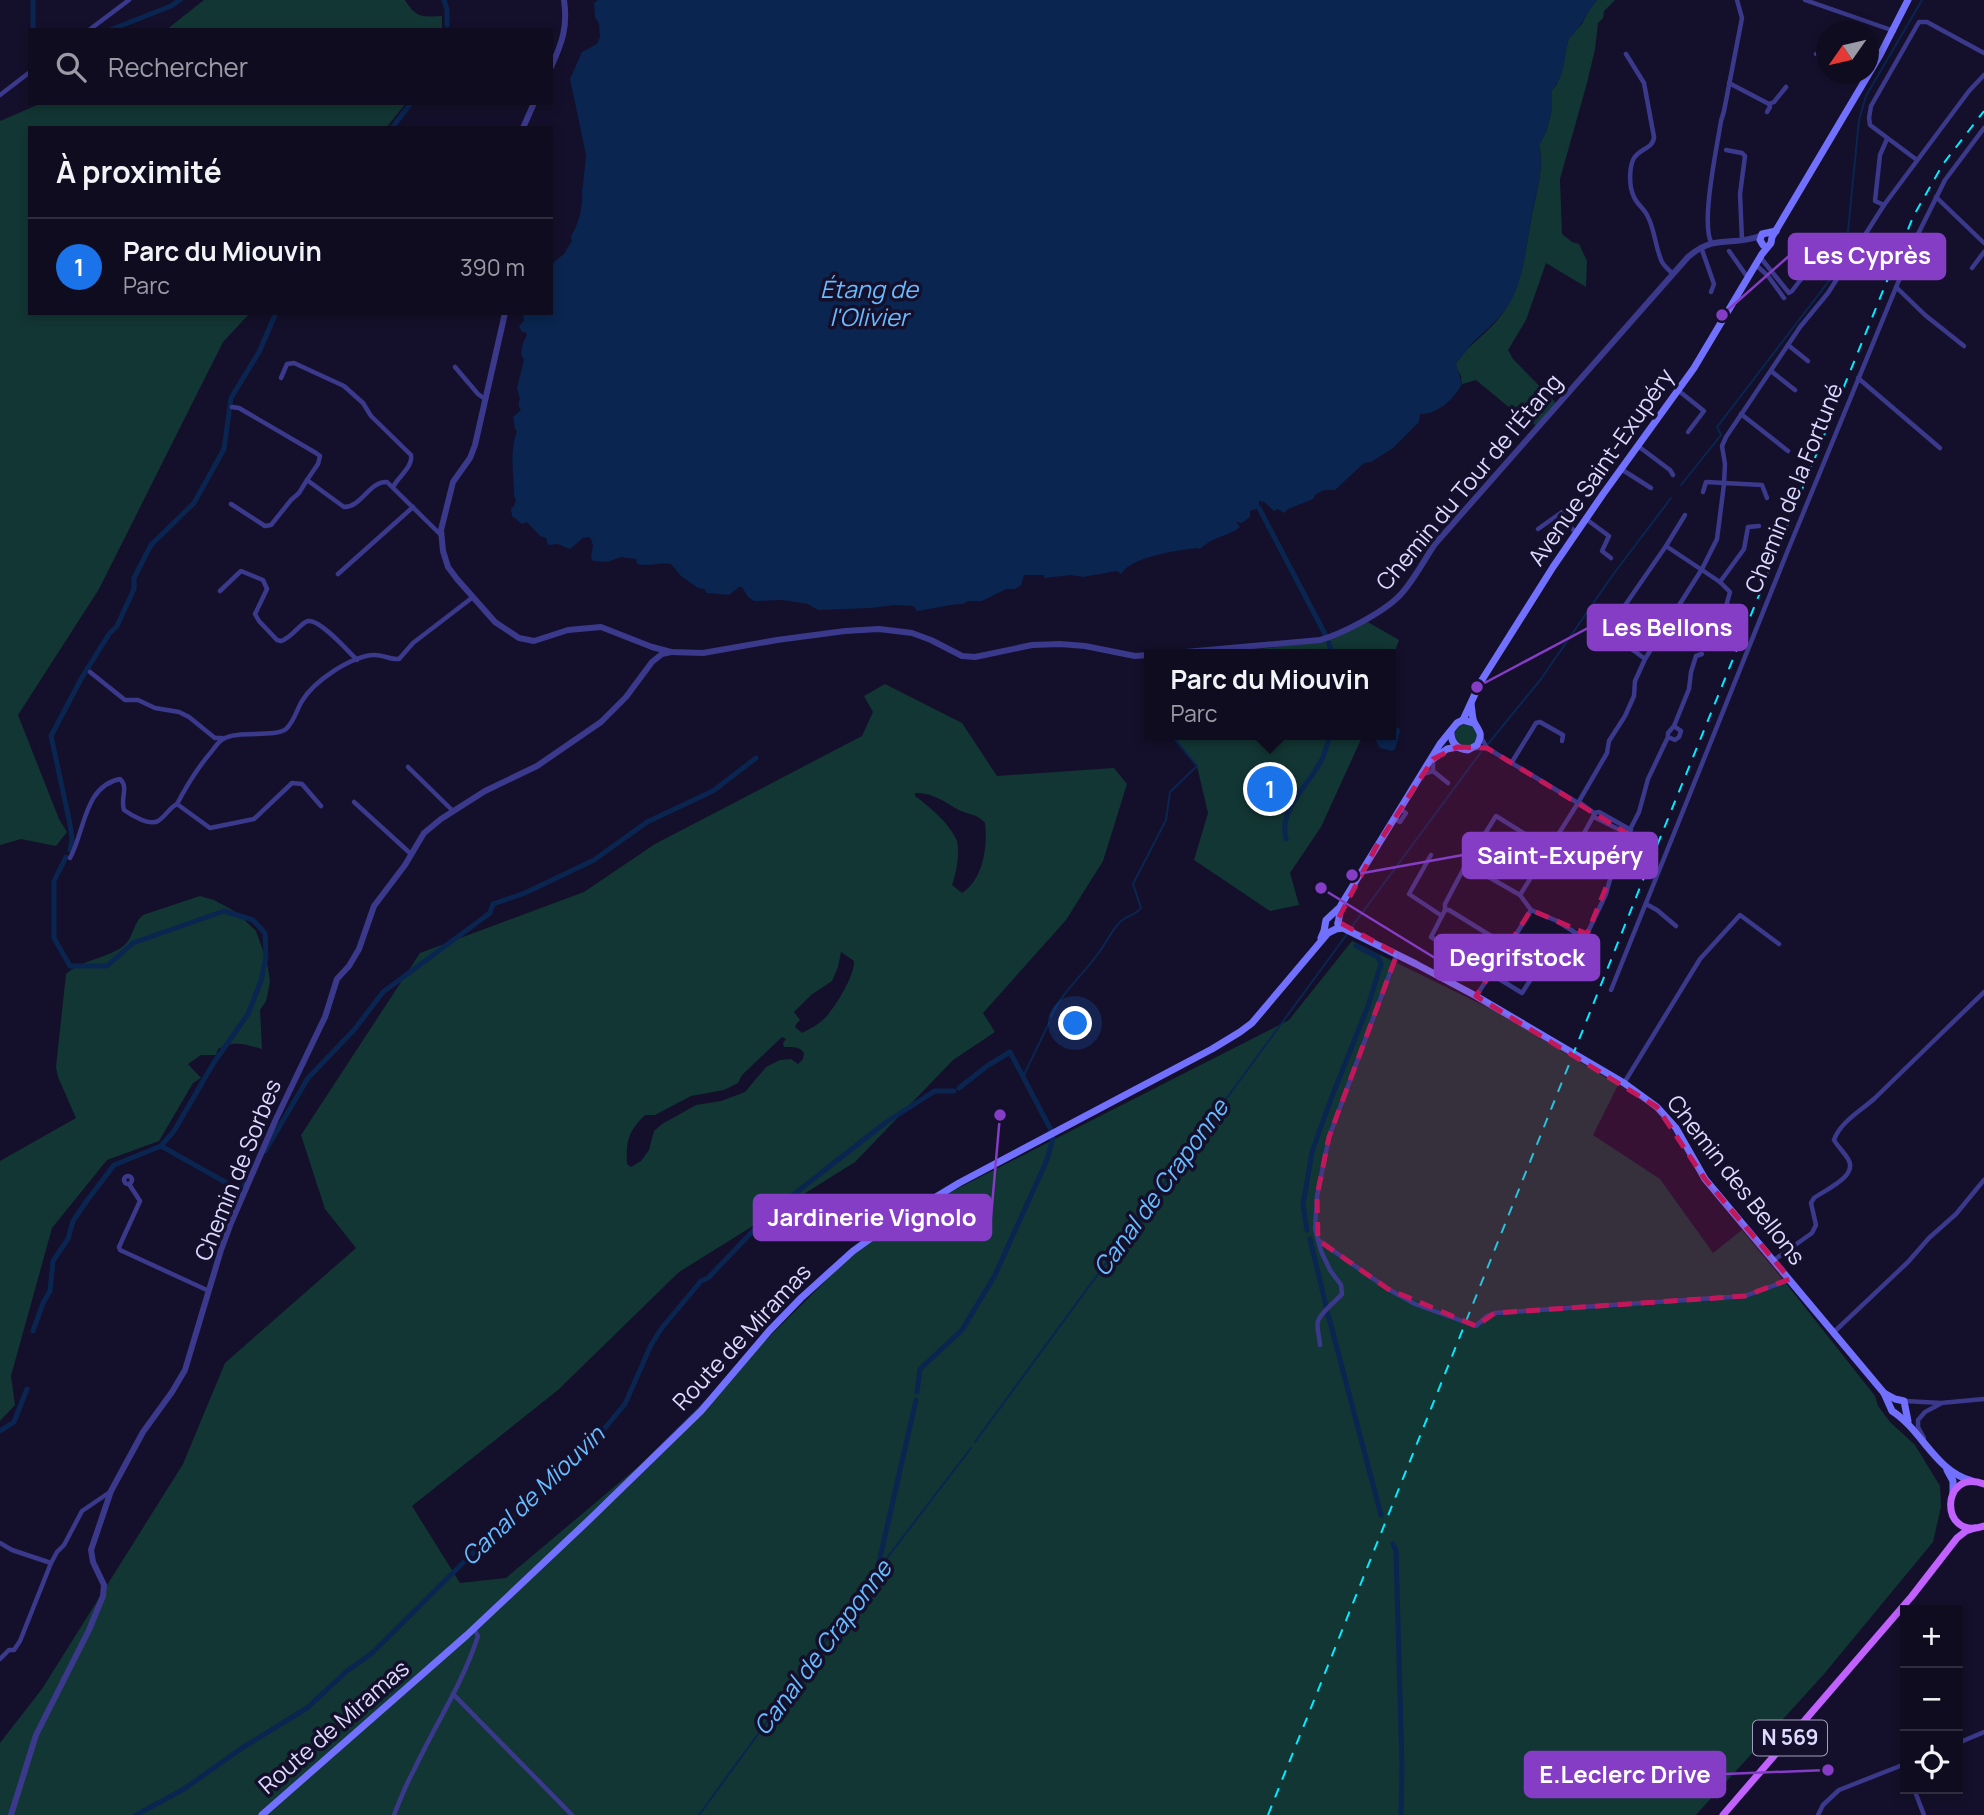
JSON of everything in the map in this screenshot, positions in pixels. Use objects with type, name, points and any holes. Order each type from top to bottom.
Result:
[{"type":"main road","name":"Avenue Saint-Exupéry","points":[[1879,57],[1908,0]]},
{"type":"main road","name":"Avenue Saint-Exupéry","points":[[1463,720],[1479,683],[1576,532],[1706,350],[1749,278],[1765,245],[1863,84]]},
{"type":"main road","points":[[1451,732],[1457,747],[1473,748],[1477,745],[1481,736],[1471,702]]},
{"type":"main road","points":[[1334,925],[1341,905],[1440,744],[1457,723],[1463,720],[1475,723]]},
{"type":"main road","points":[[1431,761],[1457,747]]},
{"type":"main road","name":"Route de Miramas","points":[[262,1815],[474,1628],[695,1417],[769,1331],[853,1251],[916,1208],[959,1183],[1240,1032],[1269,1004],[1334,925]]},
{"type":"main road","name":"Chemin des Bellons","points":[[1334,925],[1397,954],[1476,996],[1623,1083],[1657,1107],[1676,1128],[1705,1179],[1884,1393],[1900,1406],[1910,1425],[1945,1467],[1953,1474],[1980,1482]]},
{"type":"main road","name":"Chemin des Bellons","points":[[1945,1467],[1953,1481],[1953,1493]]},
{"type":"main road","points":[[1980,1482],[1964,1483],[1953,1493],[1950,1505],[1953,1517],[1962,1526],[1981,1528]]},
{"type":"main road","name":"N 569","points":[[1945,1554],[1953,1534],[1953,1517]]},
{"type":"main road","name":"N 569","points":[[1723,1815],[1912,1596],[1959,1535],[1981,1528]]},
{"type":"street","points":[[92,28],[129,0]]},
{"type":"street","points":[[553,62],[565,33],[567,16],[564,0]]},
{"type":"street","points":[[1711,242],[1708,237],[1707,214],[1721,121],[1742,18],[1737,0]]},
{"type":"street","points":[[1805,0],[1894,31]]},
{"type":"street","points":[[1917,160],[1870,125],[1869,118],[1871,106],[1919,22],[1927,22],[1984,53]]},
{"type":"street","points":[[1626,54],[1644,83],[1654,137],[1654,143],[1634,158],[1631,185],[1634,198],[1647,214],[1662,263],[1673,274]]},
{"type":"street","points":[[0,95],[28,74]]},
{"type":"street","points":[[1520,895],[1607,753],[1609,741],[1634,696],[1634,681],[1645,659],[1702,569],[1717,539],[1724,484],[1722,446],[1726,437],[1807,317],[1828,293],[1884,205],[1984,75]]},
{"type":"street","points":[[1729,83],[1769,104]]},
{"type":"street","points":[[1769,104],[1774,102],[1786,87]]},
{"type":"street","points":[[1766,112],[1769,104]]},
{"type":"street","points":[[524,126],[533,105]]},
{"type":"street","name":"Chemin de la Fortuné","points":[[1611,990],[1895,286],[1936,197],[1959,160],[1983,131]]},
{"type":"street","points":[[1884,205],[1875,201],[1880,155],[1887,139]]},
{"type":"street","points":[[1726,150],[1745,156],[1740,194],[1742,240]]},
{"type":"street","points":[[1936,197],[1984,243]]},
{"type":"street","name":"Chemin du Tour de l'Étang","points":[[1219,649],[1320,640],[1338,635],[1401,595],[1443,534],[1688,257],[1711,242],[1751,240],[1765,245]]},
{"type":"street","points":[[1765,245],[1788,293],[1818,257]]},
{"type":"street","points":[[1765,245],[1768,276],[1784,298]]},
{"type":"street","points":[[1701,247],[1714,284],[1710,292]]},
{"type":"street","points":[[1729,251],[1749,278]]},
{"type":"street","points":[[1972,268],[1984,252]]},
{"type":"street","points":[[1895,286],[1924,315],[1964,346]]},
{"type":"street","points":[[505,315],[475,444],[470,458],[453,482],[443,515],[441,535],[447,567],[495,622],[519,638],[534,641],[568,630],[601,627],[652,648],[671,652],[703,653],[777,640],[879,629],[912,633],[962,656],[975,657],[1032,645],[1060,644],[1144,656]]},
{"type":"street","points":[[1788,345],[1808,362]]},
{"type":"street","points":[[281,378],[288,365],[294,363],[344,386],[363,403],[371,415],[411,455],[410,464],[393,487]]},
{"type":"street","points":[[454,367],[478,394],[486,399]]},
{"type":"street","points":[[1771,371],[1795,390]]},
{"type":"street","points":[[1858,378],[1940,448]]},
{"type":"street","points":[[1679,391],[1704,411],[1688,432]]},
{"type":"street","points":[[231,504],[265,526],[271,525],[299,493],[320,457],[239,408],[232,407]]},
{"type":"street","points":[[1741,414],[1788,451]]},
{"type":"street","points":[[1638,446],[1673,475]]},
{"type":"street","points":[[1621,469],[1651,488]]},
{"type":"street","points":[[307,481],[344,508],[348,508],[378,482],[387,482],[441,535]]},
{"type":"street","points":[[1703,492],[1706,482],[1762,485],[1767,498]]},
{"type":"street","points":[[338,573],[413,507]]},
{"type":"street","points":[[1538,529],[1562,512],[1564,515],[1552,527],[1552,531],[1555,532],[1563,525],[1576,532]]},
{"type":"street","points":[[1618,639],[1619,614],[1685,515]]},
{"type":"street","points":[[1586,518],[1609,536],[1601,551],[1611,558]]},
{"type":"street","points":[[1720,582],[1744,549],[1748,527],[1759,526]]},
{"type":"street","points":[[1666,546],[1702,569],[1730,592],[1725,610]]},
{"type":"street","points":[[220,592],[241,571],[263,580],[267,589],[255,614],[277,640],[289,638],[304,624],[313,622],[321,625],[357,660]]},
{"type":"street","points":[[90,672],[125,700],[138,700],[155,708],[179,712],[215,738],[280,732],[286,728],[303,700],[319,682],[336,670],[372,655],[391,660],[399,659],[413,643],[473,597]]},
{"type":"street","points":[[1592,645],[1599,640],[1618,639],[1645,659]]},
{"type":"street","name":"Chemin de Sorbes","points":[[10,1815],[36,1735],[89,1630],[103,1596],[104,1586],[93,1562],[91,1550],[111,1491],[143,1432],[181,1376],[231,1223],[293,1082],[325,1017],[337,979],[359,949],[374,906],[424,833],[485,791],[537,766],[601,722],[626,697],[652,662],[662,654],[671,652]]},
{"type":"street","points":[[1466,864],[1520,895],[1531,910],[1557,921],[1579,935],[1587,934],[1606,894],[1614,865],[1639,812],[1648,779],[1689,689],[1696,656],[1702,654]]},
{"type":"street","points":[[1512,762],[1536,723],[1541,722],[1563,735],[1562,741]]},
{"type":"street","points":[[1668,737],[1675,740],[1679,737],[1681,731],[1674,726]]},
{"type":"street","points":[[1481,736],[1487,748]]},
{"type":"street","points":[[70,858],[77,845],[84,817],[100,788],[120,779],[125,787],[122,803],[124,810],[139,818],[158,821],[177,804],[198,767],[223,738]]},
{"type":"street","points":[[1473,748],[1487,748],[1594,814]]},
{"type":"street","points":[[1431,761],[1433,771],[1448,783]]},
{"type":"street","points":[[408,767],[453,811]]},
{"type":"street","points":[[1422,774],[1433,771]]},
{"type":"street","points":[[177,804],[210,828],[254,819],[292,783],[302,784],[321,806]]},
{"type":"street","points":[[354,802],[411,854]]},
{"type":"street","points":[[1586,838],[1583,835],[1594,814],[1599,812],[1629,832]]},
{"type":"street","points":[[1549,849],[1496,816],[1466,864],[1431,937],[1522,993],[1540,965],[1553,968]]},
{"type":"street","points":[[1431,855],[1409,894],[1444,913]]},
{"type":"street","points":[[1646,904],[1676,926]]},
{"type":"street","points":[[1444,913],[1449,910],[1508,947]]},
{"type":"street","points":[[1476,996],[1492,975],[1531,910]]},
{"type":"street","points":[[1623,1083],[1700,959],[1740,915],[1779,944]]},
{"type":"street","points":[[1320,1345],[1317,1322],[1321,1314],[1342,1294],[1341,1285],[1321,1251],[1315,1229],[1317,1196],[1329,1137],[1397,954]]},
{"type":"street","points":[[1773,1260],[1812,1233],[1816,1225],[1811,1203],[1814,1198],[1846,1176],[1851,1169],[1847,1157],[1834,1140],[1842,1126],[1872,1101],[1984,992]]},
{"type":"street","points":[[1834,1332],[1956,1214],[1984,1180]]},
{"type":"street","points":[[129,1184],[140,1201],[120,1250],[208,1291]]},
{"type":"street","points":[[1318,1240],[1388,1289],[1415,1304],[1476,1326],[1495,1313],[1745,1296],[1790,1279]]},
{"type":"street","points":[[1900,1406],[1984,1399]]},
{"type":"street","points":[[1929,1448],[1917,1427],[1918,1420],[1925,1412],[1941,1404]]},
{"type":"street","points":[[0,1660],[9,1650],[14,1650],[20,1641],[51,1563],[82,1511],[111,1491]]},
{"type":"street","points":[[0,1543],[12,1550],[51,1563]]},
{"type":"street","points":[[394,1815],[475,1644],[478,1636],[474,1628]]},
{"type":"street","points":[[453,1693],[572,1815]]},
{"type":"street","points":[[1963,1741],[1984,1732]]},
{"type":"street","points":[[1818,1815],[1823,1805],[1839,1790],[1900,1767]]},
{"type":"street","points":[[1916,1794],[1924,1815]]},
{"type":"highlighted area","points":[[1457,747],[1487,748],[1628,834],[1587,934],[1531,910],[1476,996],[1657,1107],[1705,1179],[1790,1279],[1745,1296],[1495,1313],[1476,1326],[1388,1289],[1318,1240],[1317,1196],[1329,1137],[1397,954],[1337,921],[1376,847],[1433,759]]},
{"type":"green space","points":[[204,0],[405,0],[420,15],[442,16],[442,28],[169,28]]},
{"type":"green space","points":[[1597,0],[1615,0],[1604,11],[1603,18],[1598,23],[1587,83],[1560,179],[1562,234],[1579,244],[1587,261],[1586,287],[1546,263],[1526,320],[1508,350],[1513,359],[1556,403],[1536,426],[1476,380],[1462,384],[1455,365],[1497,320],[1515,292],[1539,182],[1539,145],[1546,132],[1552,109],[1552,90],[1557,84],[1569,38],[1582,24]]},
{"type":"green space","points":[[37,105],[404,105],[388,126],[28,126],[28,315],[248,315],[223,342],[99,589],[18,715],[59,819],[67,832],[56,846],[21,839],[0,845],[0,121]]},
{"type":"green space","points":[[1366,621],[1399,640],[1396,649],[1260,649],[1329,640]]},
{"type":"green space","points":[[885,684],[962,723],[997,776],[1114,768],[1127,784],[1103,861],[1066,920],[983,1013],[995,1032],[953,1060],[855,1162],[679,1272],[558,1390],[412,1506],[460,1583],[506,1578],[639,1466],[878,1229],[1289,1020],[1352,941],[1493,1010],[1618,1085],[1593,1135],[1660,1179],[1713,1253],[1742,1230],[1875,1396],[1878,1406],[1890,1422],[1915,1445],[1940,1486],[1941,1507],[1933,1542],[1824,1674],[1696,1815],[0,1815],[0,1743],[42,1689],[183,1464],[225,1363],[356,1248],[325,1209],[301,1135],[420,953],[584,892],[655,844],[862,736],[873,712],[864,696]],"holes":[[[915,793],[938,798],[977,816],[985,823],[986,842],[982,862],[975,880],[962,893],[952,885],[957,864],[957,841],[945,822],[915,796]],[[841,952],[854,961],[848,982],[830,1012],[802,1033],[795,1027],[800,1020],[794,1012],[811,995],[832,981]],[[782,1037],[786,1039],[784,1047],[798,1048],[804,1053],[798,1064],[791,1059],[780,1060],[766,1067],[745,1092],[721,1101],[696,1105],[662,1124],[654,1131],[649,1150],[641,1161],[631,1167],[627,1164],[629,1137],[645,1115],[655,1115],[691,1096],[724,1090],[738,1083],[742,1075]]]},
{"type":"green space","points":[[1466,724],[1474,727],[1477,735],[1474,743],[1466,746],[1458,743],[1455,735],[1458,727]]},
{"type":"green space","points":[[1174,740],[1361,740],[1321,827],[1290,873],[1299,905],[1270,911],[1194,860],[1208,813],[1197,766]]},
{"type":"green space","points":[[200,896],[236,912],[256,931],[267,962],[270,982],[266,1001],[260,1010],[262,1049],[245,1044],[230,1044],[218,1049],[216,1055],[201,1055],[188,1064],[201,1078],[193,1083],[159,1141],[107,1160],[52,1228],[11,1376],[15,1405],[0,1421],[0,1161],[76,1118],[56,1067],[66,974],[126,944],[143,915]]},
{"type":"water","name":"Étang de l'Olivier","points":[[598,0],[1597,0],[1569,38],[1562,71],[1552,90],[1552,109],[1546,132],[1539,145],[1539,182],[1524,264],[1516,289],[1502,314],[1456,363],[1462,384],[1450,400],[1433,412],[1420,414],[1419,422],[1393,448],[1371,462],[1364,463],[1335,490],[1324,490],[1313,499],[1284,513],[1278,509],[1274,511],[1259,501],[1259,508],[1250,511],[1250,517],[1242,523],[1236,522],[1240,527],[1200,549],[1156,555],[1134,563],[1121,574],[1117,571],[1083,577],[1071,575],[1044,578],[1044,575],[1024,575],[1021,585],[1015,589],[1006,589],[982,601],[968,601],[917,611],[913,606],[895,605],[818,610],[808,604],[783,600],[754,601],[742,587],[729,595],[707,593],[681,576],[671,564],[641,565],[637,564],[636,559],[621,557],[607,562],[593,561],[593,545],[589,537],[583,538],[570,549],[558,544],[548,545],[546,538],[540,536],[527,522],[522,524],[512,516],[511,508],[516,500],[513,455],[517,431],[513,417],[521,410],[517,388],[524,360],[521,354],[523,343],[527,335],[519,326],[524,321],[523,315],[553,315],[553,264],[572,241],[571,236],[580,215],[586,155],[570,79],[582,52],[597,44],[600,37],[594,3]]},
{"type":"water","points":[[1399,728],[1400,731],[1395,749],[1392,751],[1380,748],[1377,740],[1396,740],[1396,729]]},
{"type":"waterway","points":[[33,0],[33,28]]},
{"type":"waterway","points":[[115,28],[180,0]]},
{"type":"waterway","points":[[444,0],[447,25]]},
{"type":"waterway","name":"Canal de Craponne","points":[[1681,485],[1721,435],[1717,427],[1842,264],[1846,251],[1859,120],[1866,96],[1922,0]]},
{"type":"waterway","points":[[394,126],[409,105]]},
{"type":"waterway","points":[[70,850],[70,824],[51,736],[81,679],[109,634],[117,626],[134,589],[134,578],[151,545],[194,503],[224,449],[231,398],[259,352],[275,315]]},
{"type":"waterway","name":"Canal de Craponne","points":[[1488,744],[1541,679],[1612,576],[1671,498]]},
{"type":"waterway","points":[[1259,508],[1325,634]]},
{"type":"waterway","points":[[1329,643],[1331,649]]},
{"type":"waterway","points":[[1051,1017],[1060,1000],[1116,927],[1141,908],[1133,884],[1166,820],[1170,792],[1197,766],[1175,740]]},
{"type":"waterway","points":[[1286,839],[1286,818],[1290,807],[1323,758],[1328,740]]},
{"type":"waterway","name":"Canal de Craponne","points":[[1351,928],[1481,752]]},
{"type":"waterway","points":[[265,1151],[308,1078],[354,1030],[383,992],[490,913],[493,904],[525,893],[594,860],[647,822],[713,791],[756,758]]},
{"type":"waterway","points":[[66,857],[54,881],[54,938],[70,966],[107,966],[133,943],[224,911],[253,920],[265,933],[266,957],[261,981],[248,1014],[213,1064],[174,1131],[161,1146],[241,1191],[245,1184]]},
{"type":"waterway","name":"Canal de Craponne","points":[[975,1442],[1347,934]]},
{"type":"waterway","points":[[1307,1230],[1303,1205],[1312,1152],[1368,1006],[1381,964],[1378,957],[1356,946]]},
{"type":"waterway","points":[[1023,1077],[1049,1023]]},
{"type":"waterway","name":"Canal de Miouvin","points":[[959,1088],[1010,1052],[1051,1130]]},
{"type":"waterway","name":"Canal de Miouvin","points":[[136,1815],[184,1789],[242,1748],[307,1708],[347,1671],[371,1654],[483,1543],[575,1464],[625,1404],[661,1329],[701,1281],[708,1278],[770,1213],[885,1123],[935,1091],[954,1091]]},
{"type":"waterway","points":[[917,1392],[920,1369],[962,1330],[994,1277],[1047,1160],[1053,1138]]},
{"type":"waterway","points":[[33,1331],[50,1291],[53,1261],[68,1239],[73,1221],[86,1202],[114,1165],[161,1146]]},
{"type":"waterway","points":[[1310,1239],[1326,1306]]},
{"type":"waterway","points":[[1328,1314],[1381,1515]]},
{"type":"waterway","points":[[0,1431],[14,1422],[27,1389]]},
{"type":"waterway","points":[[877,1571],[916,1400]]},
{"type":"waterway","name":"Canal de Craponne","points":[[699,1815],[877,1571],[971,1448]]},
{"type":"waterway","points":[[1393,1544],[1396,1551],[1401,1815]]},
{"type":"railway","points":[[1268,1815],[1643,880],[1913,217],[1943,164],[1984,111]]},
{"type":"place","name":"Les Cyprès","points":[[1722,315]]},
{"type":"place","name":"Les Bellons","points":[[1477,687]]},
{"type":"place","name":"Parc du Miouvin","points":[[1270,789]]},
{"type":"place","name":"Saint-Exupéry","points":[[1352,875]]},
{"type":"place","name":"Degrifstock","points":[[1321,888]]},
{"type":"place","name":"Jardinerie Vignolo","points":[[1000,1115]]},
{"type":"place","name":"E.Leclerc Drive","points":[[1828,1770]]}]
